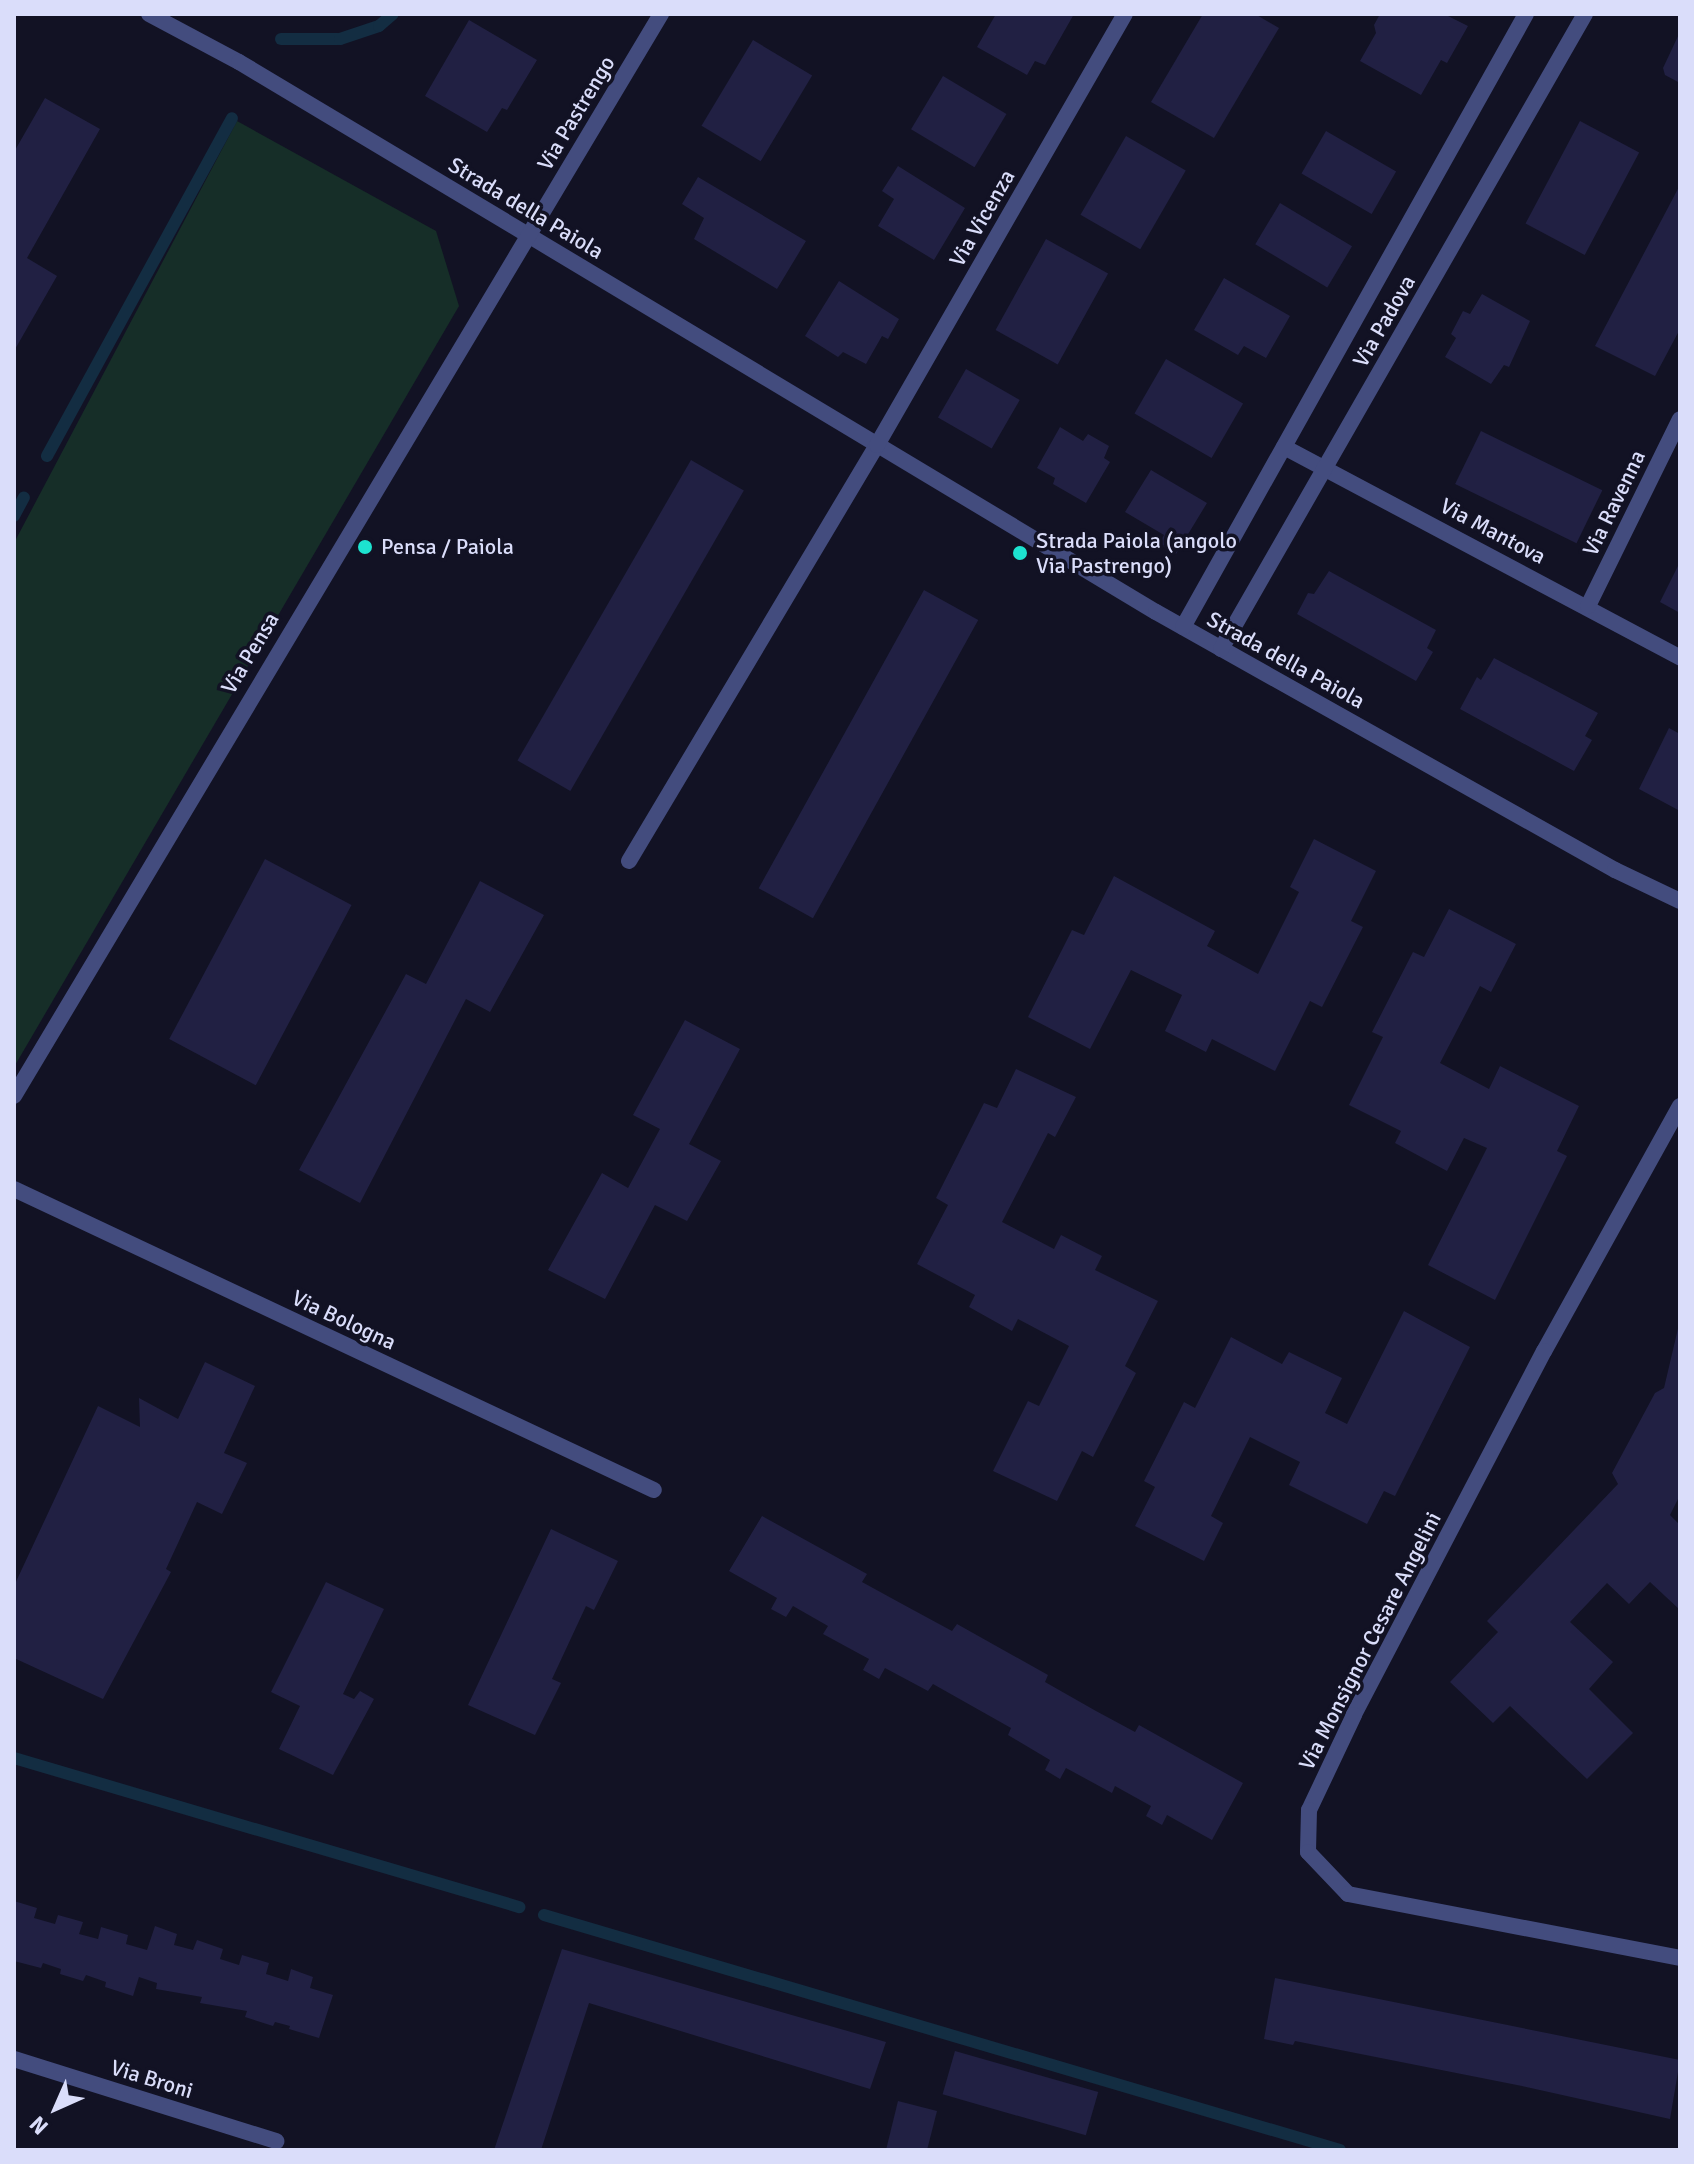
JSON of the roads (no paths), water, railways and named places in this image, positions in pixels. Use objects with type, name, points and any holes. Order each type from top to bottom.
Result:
[{"type":"street","name":"Strada della Paiola","points":[[149,14],[239,62],[1183,627],[1615,870],[1680,901]]},
{"type":"street","name":"Via Pastrengo","points":[[528,235],[661,14]]},
{"type":"street","name":"Via Vicenza","points":[[877,445],[1125,14]]},
{"type":"street","name":"Via Padova","points":[[1183,627],[1526,14]]},
{"type":"street","name":"Via Padova","points":[[1221,649],[1585,14]]},
{"type":"street","name":"Via Pensa","points":[[14,1096],[528,235]]},
{"type":"street","name":"Via Ravenna","points":[[1588,606],[1680,419]]},
{"type":"street","points":[[629,861],[877,445]]},
{"type":"street","name":"Via Mantova","points":[[1284,447],[1588,606],[1680,658]]},
{"type":"street","name":"Via Monsignor Cesare Angelini","points":[[1680,1106],[1544,1351],[1354,1715],[1309,1810],[1308,1852],[1348,1894],[1680,1958]]},
{"type":"street","name":"Via Bologna","points":[[14,1189],[654,1490]]},
{"type":"street","name":"Via Broni","points":[[14,2059],[276,2141]]},
{"type":"waterway","points":[[281,39],[340,39],[379,26],[393,14]]},
{"type":"waterway","points":[[47,456],[232,118]]},
{"type":"waterway","points":[[14,516],[24,497]]},
{"type":"waterway","points":[[14,1758],[519,1907]]},
{"type":"waterway","points":[[544,1915],[1340,2150]]},
{"type":"place","name":"Pensa / Paiola","points":[[365,547]]},
{"type":"place","name":"Strada Paiola (angolo Via Pastrengo)","points":[[1020,553]]}]
